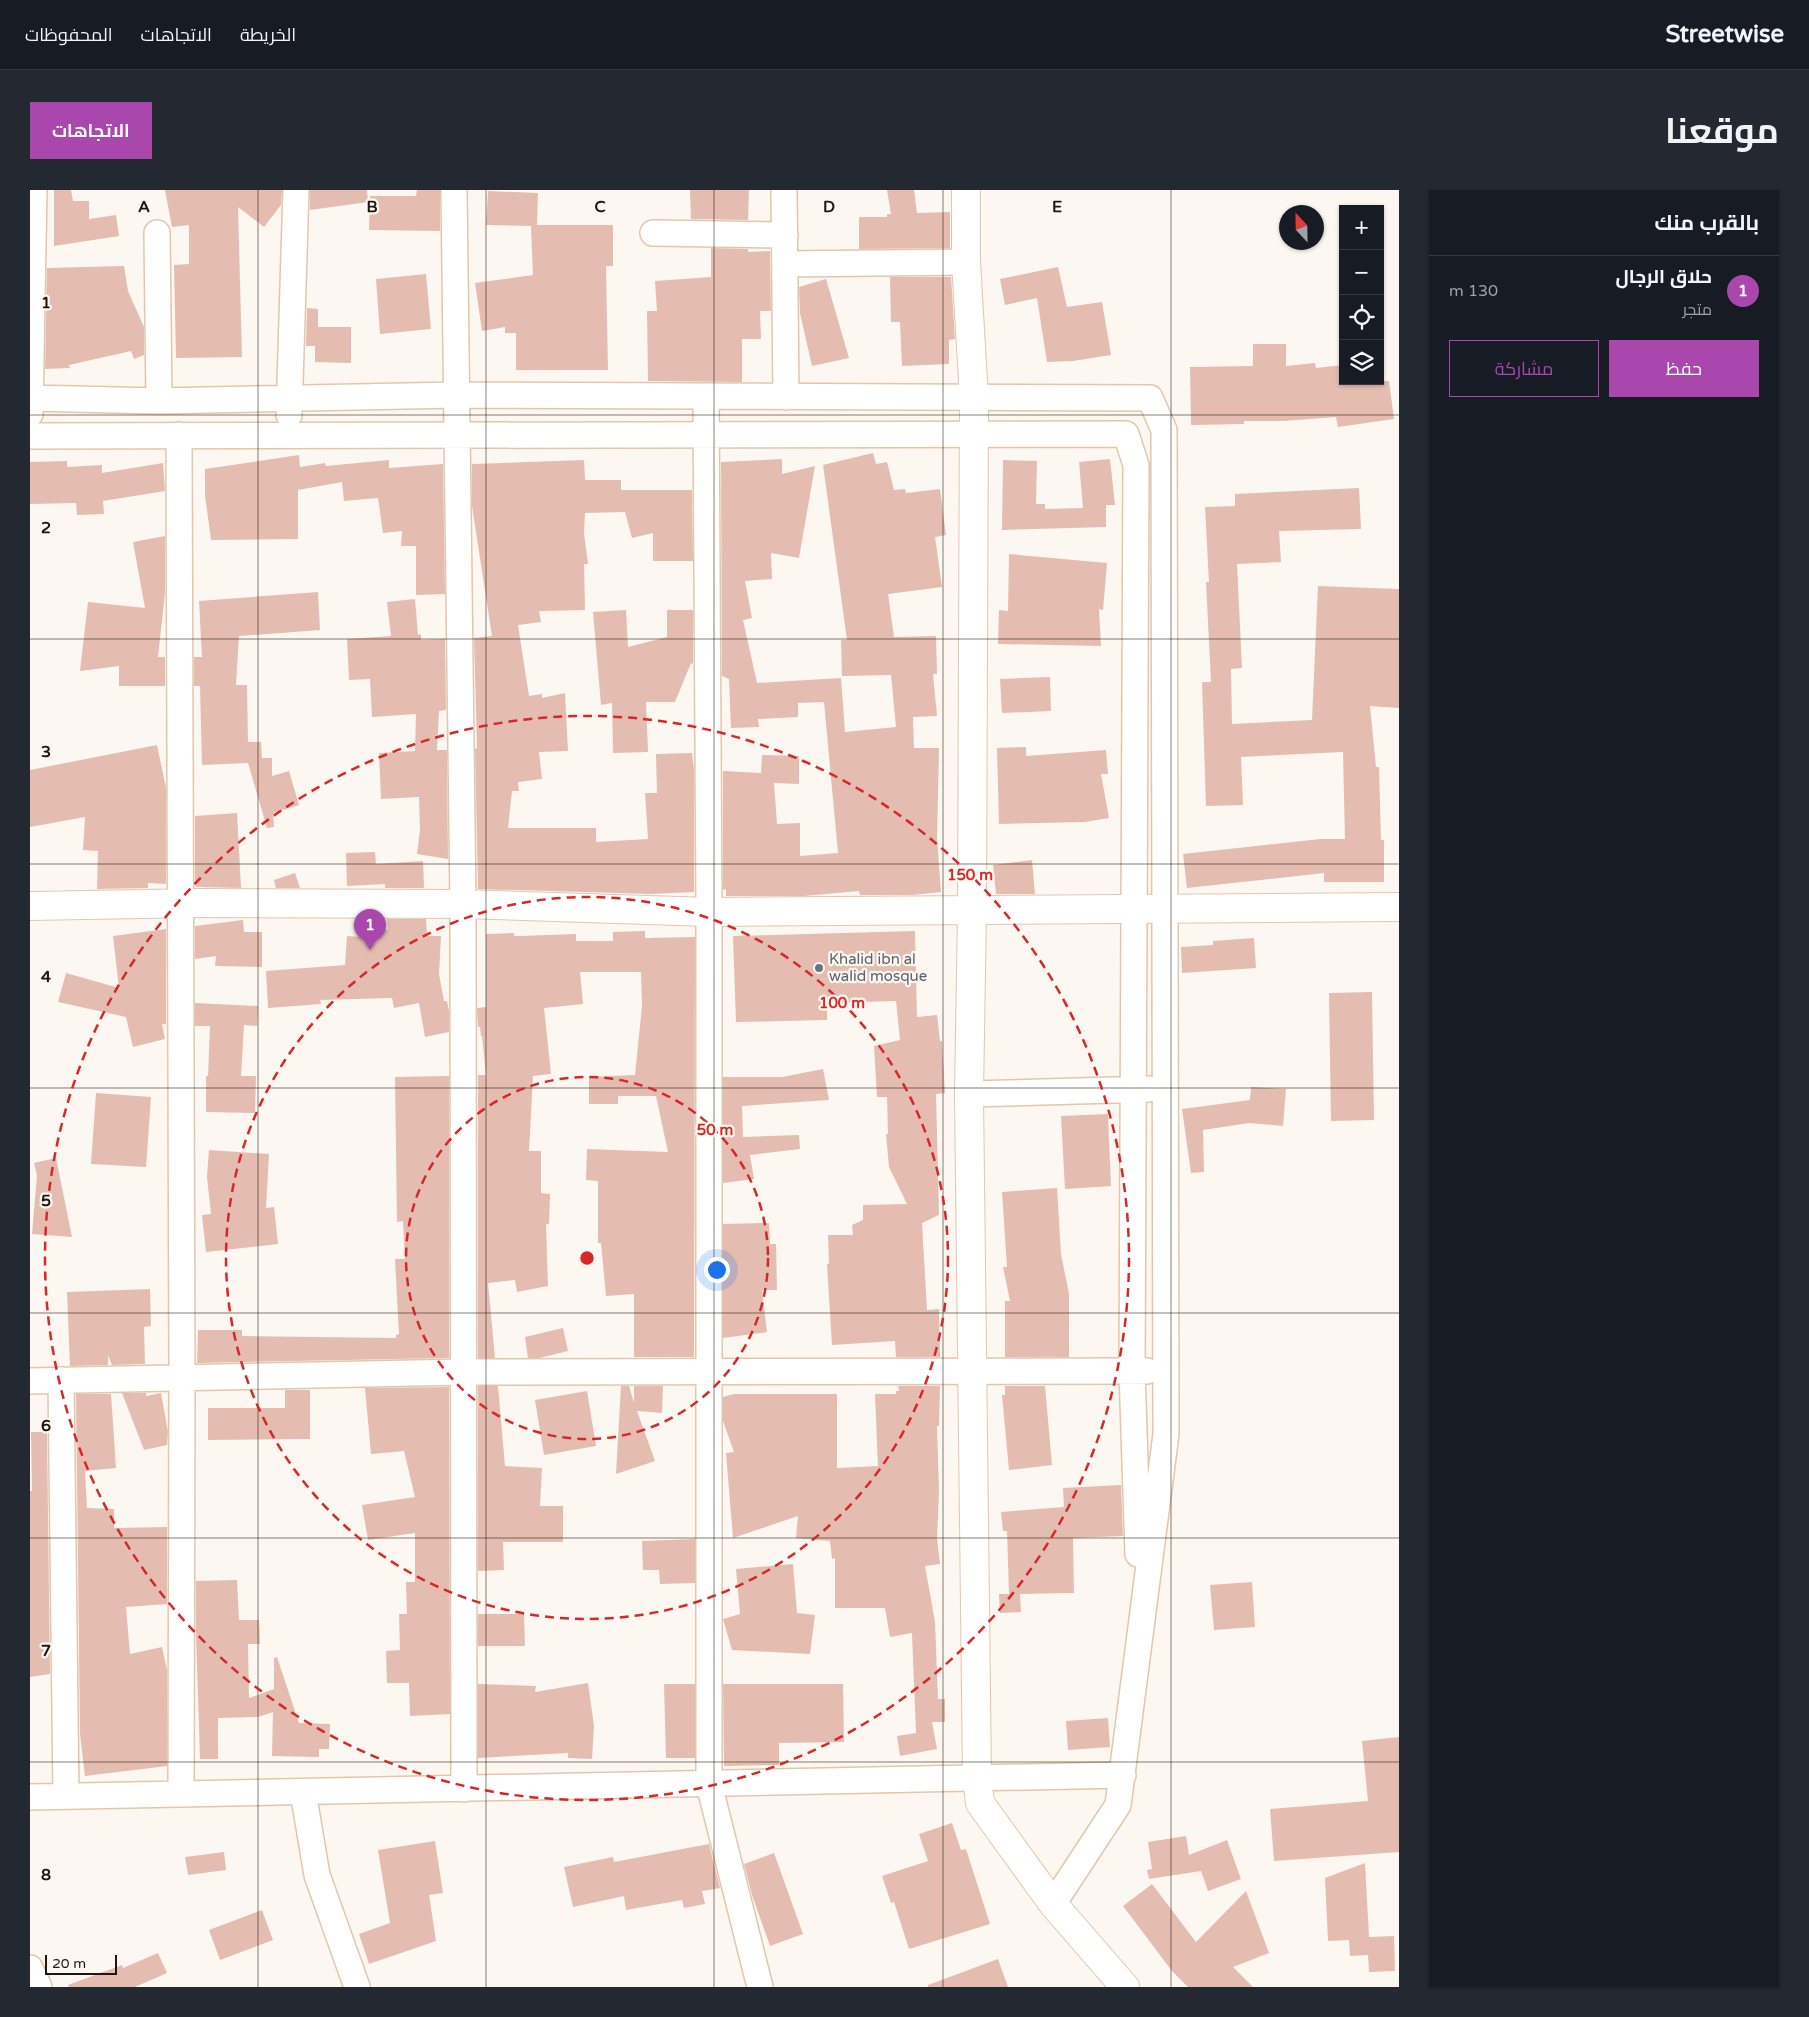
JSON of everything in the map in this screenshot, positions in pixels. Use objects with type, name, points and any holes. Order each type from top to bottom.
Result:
[{"type":"street","points":[[34,190],[30,403],[456,395],[1150,398],[1164,430],[1166,1434],[1118,1805],[1053,1904]]},
{"type":"street","points":[[288,435],[296,190]]},
{"type":"street","points":[[454,190],[463,904],[464,1789]]},
{"type":"street","points":[[784,190],[786,397]]},
{"type":"street","points":[[966,190],[966,262],[974,398],[972,910],[969,1094],[977,1778],[980,1803],[1053,1904],[1124,1987]]},
{"type":"street","points":[[157,233],[159,402]]},
{"type":"street","points":[[653,234],[785,235]]},
{"type":"street","points":[[785,264],[966,262]]},
{"type":"street","points":[[706,397],[709,912],[709,1784],[760,1987]]},
{"type":"street","points":[[30,436],[1126,434],[1136,465],[1132,1371],[1141,1632]]},
{"type":"street","points":[[179,435],[182,1378],[181,1794]]},
{"type":"street","points":[[30,906],[463,904],[709,912],[1399,907]]},
{"type":"street","points":[[969,1094],[1164,1088]]},
{"type":"street","points":[[30,1381],[463,1372],[1165,1370]]},
{"type":"street","points":[[61,1380],[66,1796]]},
{"type":"street","points":[[30,1797],[1123,1775]]},
{"type":"street","points":[[303,1792],[317,1875],[357,1987]]},
{"type":"street","points":[[30,1968],[39,1987]]},
{"type":"building","points":[[54,190],[71,190],[73,201],[89,201],[89,219],[116,215],[119,236],[54,246]]},
{"type":"building","points":[[165,190],[282,190],[281,205],[264,227],[238,207],[242,357],[176,358],[174,265],[189,264],[189,225],[172,227]]},
{"type":"building","points":[[310,190],[367,190],[368,202],[310,210]]},
{"type":"building","points":[[417,190],[440,190],[440,231],[369,230],[370,196],[416,196]]},
{"type":"building","points":[[690,190],[749,190],[748,220],[691,219]]},
{"type":"building","points":[[887,190],[914,190],[917,213],[950,212],[950,248],[859,249],[859,217],[887,217],[887,214],[891,214]]},
{"type":"building","points":[[488,191],[538,193],[537,225],[613,225],[613,266],[606,266],[608,370],[516,370],[516,333],[505,333],[505,327],[482,331],[475,283],[533,275],[531,226],[486,225]]},
{"type":"building","points":[[711,248],[748,249],[748,252],[770,251],[771,311],[760,311],[761,339],[742,339],[742,382],[648,381],[647,311],[657,311],[655,281],[711,277]]},
{"type":"building","points":[[124,266],[128,291],[144,327],[144,355],[134,359],[131,351],[69,365],[70,368],[45,369],[47,268]]},
{"type":"building","points":[[1058,267],[1067,307],[1102,302],[1111,355],[1073,361],[1047,362],[1037,298],[1005,305],[1000,279]]},
{"type":"building","points":[[426,274],[431,329],[380,334],[376,279]]},
{"type":"building","points":[[890,277],[951,277],[955,339],[949,340],[949,364],[902,366],[900,322],[891,322]]},
{"type":"building","points":[[826,279],[849,358],[812,366],[800,313],[799,287]]},
{"type":"building","points":[[307,308],[318,309],[318,327],[351,327],[351,363],[315,362],[315,346],[306,346]]},
{"type":"building","points":[[1253,344],[1286,344],[1286,366],[1315,363],[1316,368],[1339,365],[1339,385],[1384,385],[1384,381],[1389,381],[1394,419],[1338,427],[1336,417],[1284,421],[1244,421],[1244,424],[1191,425],[1190,367],[1253,366]]},
{"type":"building","points":[[873,453],[876,464],[887,462],[894,490],[905,489],[906,493],[940,489],[946,535],[935,537],[942,587],[888,594],[894,637],[936,636],[937,674],[933,674],[937,716],[913,717],[914,748],[939,748],[937,838],[941,892],[912,895],[860,895],[859,891],[804,896],[726,896],[726,889],[723,890],[723,771],[761,773],[762,755],[799,756],[799,784],[774,783],[777,824],[800,823],[800,856],[838,853],[824,702],[798,703],[798,717],[758,719],[759,727],[731,728],[729,679],[722,676],[721,462],[782,459],[782,474],[815,466],[799,558],[771,553],[772,579],[745,581],[752,618],[743,620],[757,683],[841,678],[845,732],[896,727],[891,675],[842,676],[841,640],[847,640],[823,465]]},
{"type":"building","points":[[299,455],[300,467],[325,463],[326,466],[389,460],[389,468],[443,464],[445,594],[416,595],[416,546],[401,546],[402,531],[383,533],[378,498],[344,501],[342,482],[298,490],[298,539],[211,540],[205,495],[205,469]]},
{"type":"building","points":[[1110,459],[1115,505],[1106,505],[1106,527],[1002,530],[1003,460],[1037,461],[1036,504],[1045,504],[1045,509],[1083,508],[1079,462]]},
{"type":"building","points":[[584,460],[585,480],[621,480],[621,490],[692,490],[693,561],[653,561],[653,533],[632,538],[625,512],[585,513],[584,534],[588,564],[584,564],[585,610],[539,611],[541,622],[518,625],[529,696],[542,694],[542,698],[565,693],[568,751],[539,752],[542,779],[518,782],[519,791],[512,791],[508,828],[596,828],[596,842],[648,839],[645,793],[657,793],[656,754],[692,753],[694,769],[694,892],[651,894],[478,889],[474,638],[492,636],[472,506],[472,464]]},
{"type":"building","points":[[67,461],[67,467],[102,465],[102,473],[163,463],[165,491],[103,501],[104,514],[77,515],[76,503],[30,504],[30,462]]},
{"type":"building","points":[[1359,488],[1361,529],[1279,531],[1281,562],[1237,564],[1242,668],[1231,669],[1232,724],[1312,720],[1318,586],[1399,589],[1399,708],[1370,706],[1376,767],[1379,767],[1381,840],[1384,840],[1384,882],[1324,882],[1324,873],[1187,888],[1183,854],[1321,839],[1345,839],[1343,752],[1241,757],[1243,805],[1206,806],[1202,682],[1211,682],[1206,582],[1209,582],[1205,507],[1235,506],[1235,494]]},
{"type":"building","points":[[165,536],[165,593],[158,657],[165,657],[165,686],[119,686],[119,666],[80,671],[88,602],[145,608],[133,542]]},
{"type":"building","points":[[1009,554],[1107,563],[1103,610],[1099,609],[1101,646],[998,644],[999,610],[1008,611]]},
{"type":"building","points":[[318,592],[320,630],[239,636],[236,685],[247,685],[248,742],[261,742],[262,758],[272,758],[272,776],[289,771],[299,805],[273,813],[274,827],[267,828],[248,763],[202,765],[200,686],[194,686],[194,657],[202,657],[199,601]]},
{"type":"building","points":[[415,599],[418,635],[421,634],[421,640],[445,639],[446,710],[439,711],[437,750],[447,750],[448,859],[417,854],[420,830],[419,797],[381,799],[379,753],[415,751],[416,714],[372,717],[370,679],[349,680],[347,639],[391,636],[387,602]]},
{"type":"building","points":[[626,610],[628,647],[667,637],[667,610],[693,610],[693,664],[691,663],[675,702],[646,702],[648,752],[613,753],[612,703],[601,705],[593,612]]},
{"type":"building","points":[[1050,677],[1051,711],[1002,713],[1000,679]]},
{"type":"building","points":[[157,745],[166,788],[166,884],[148,883],[148,888],[97,889],[98,851],[83,850],[85,817],[30,827],[30,770]]},
{"type":"building","points":[[1026,747],[1026,756],[1106,750],[1108,774],[1101,774],[1109,818],[1085,822],[999,824],[997,748]]},
{"type":"building","points":[[237,813],[241,888],[197,887],[195,885],[195,816]]},
{"type":"building","points":[[375,852],[376,864],[423,861],[424,888],[385,888],[385,884],[347,886],[346,853]]},
{"type":"building","points":[[1032,860],[1035,894],[996,894],[993,865]]},
{"type":"building","points":[[295,873],[300,888],[276,888],[274,880]]},
{"type":"building","points":[[387,919],[426,919],[427,936],[441,936],[439,974],[444,1001],[447,1001],[449,1011],[449,1032],[425,1037],[419,1003],[394,1008],[392,998],[320,1000],[321,1004],[268,1008],[266,971],[345,965],[347,936],[361,937],[388,929]]},
{"type":"building","points":[[243,920],[244,932],[262,932],[262,967],[215,966],[216,956],[195,959],[195,926]]},
{"type":"building","points":[[166,929],[166,1024],[162,1024],[165,1039],[133,1047],[126,1017],[58,1002],[66,973],[119,988],[113,936]]},
{"type":"building","points":[[645,931],[645,938],[695,937],[694,1357],[634,1357],[634,1294],[606,1296],[601,1243],[598,1243],[598,1181],[586,1180],[587,1149],[668,1152],[656,1096],[618,1096],[618,1104],[589,1104],[589,1077],[635,1075],[642,1006],[641,972],[580,972],[583,1004],[544,1008],[551,1074],[533,1076],[529,1151],[541,1151],[541,1193],[550,1194],[549,1224],[546,1224],[548,1286],[517,1292],[515,1280],[488,1283],[495,1358],[478,1358],[478,1075],[486,1075],[482,1036],[480,1027],[478,1027],[477,1008],[486,1007],[486,934],[514,933],[514,936],[520,936],[576,934],[576,941],[613,941],[613,932]]},
{"type":"building","points":[[915,931],[917,1017],[937,1015],[940,1041],[942,1041],[945,1093],[936,1094],[939,1215],[922,1223],[927,1310],[939,1309],[940,1357],[896,1357],[895,1341],[832,1345],[827,1264],[829,1264],[828,1235],[853,1235],[852,1225],[863,1220],[863,1205],[907,1204],[889,1167],[886,1134],[888,1134],[887,1097],[877,1097],[874,1046],[900,1040],[896,1001],[827,1003],[827,1020],[736,1022],[733,936]]},
{"type":"building","points":[[1254,938],[1256,968],[1182,973],[1181,947],[1213,945],[1213,941]]},
{"type":"building","points":[[1372,992],[1374,1120],[1331,1121],[1329,993]]},
{"type":"building","points":[[195,1003],[258,1006],[257,1026],[244,1025],[241,1076],[256,1076],[255,1113],[206,1112],[206,1076],[208,1076],[210,1026],[195,1026]]},
{"type":"building","points":[[823,1069],[829,1100],[742,1106],[743,1137],[799,1135],[800,1149],[750,1155],[754,1179],[723,1183],[723,1077],[782,1077]]},
{"type":"building","points":[[449,1076],[449,1358],[197,1363],[198,1330],[242,1330],[242,1336],[396,1338],[396,1335],[399,1334],[395,1259],[405,1259],[403,1221],[397,1222],[395,1077]]},
{"type":"building","points":[[1251,1087],[1286,1089],[1283,1126],[1249,1123],[1203,1130],[1204,1172],[1191,1173],[1182,1109],[1250,1100]]},
{"type":"building","points":[[96,1093],[151,1097],[146,1167],[91,1164]]},
{"type":"building","points":[[1108,1114],[1111,1186],[1065,1189],[1061,1116]]},
{"type":"building","points":[[209,1150],[269,1154],[266,1208],[274,1207],[278,1244],[206,1252],[202,1215],[211,1214],[207,1177]]},
{"type":"building","points":[[56,1158],[72,1237],[32,1234],[37,1175],[34,1163]]},
{"type":"building","points":[[1057,1188],[1061,1254],[1069,1294],[1069,1357],[1005,1357],[1005,1301],[1010,1301],[1003,1267],[1007,1267],[1002,1192]]},
{"type":"building","points":[[769,1223],[770,1244],[776,1244],[777,1290],[762,1290],[767,1332],[723,1338],[723,1224]]},
{"type":"building","points":[[150,1289],[151,1326],[144,1327],[145,1364],[112,1365],[108,1355],[108,1365],[70,1366],[67,1292]]},
{"type":"building","points":[[563,1328],[568,1351],[539,1358],[528,1358],[525,1337]]},
{"type":"building","points":[[478,1386],[498,1386],[505,1466],[542,1468],[540,1506],[563,1506],[563,1542],[503,1542],[504,1570],[478,1571]]},
{"type":"building","points":[[621,1386],[629,1386],[634,1403],[634,1386],[663,1386],[662,1413],[637,1411],[655,1461],[616,1474]]},
{"type":"building","points":[[898,1386],[940,1386],[939,1426],[937,1426],[939,1491],[937,1538],[940,1564],[925,1566],[935,1622],[938,1699],[945,1699],[945,1722],[932,1722],[937,1749],[900,1756],[897,1736],[916,1733],[912,1633],[890,1637],[885,1608],[835,1608],[835,1558],[832,1559],[830,1541],[796,1538],[798,1516],[733,1538],[726,1453],[734,1452],[723,1421],[723,1397],[734,1394],[837,1394],[837,1468],[878,1466],[875,1394],[896,1394],[896,1391],[899,1391]]},
{"type":"building","points":[[1005,1386],[1045,1386],[1052,1465],[1009,1470],[1002,1395],[1005,1395]]},
{"type":"building","points":[[449,1387],[450,1714],[410,1716],[409,1683],[387,1683],[386,1651],[400,1650],[399,1614],[407,1614],[406,1582],[415,1582],[415,1533],[368,1540],[362,1505],[415,1497],[404,1451],[371,1454],[365,1388]]},
{"type":"building","points":[[285,1390],[310,1390],[310,1439],[208,1440],[208,1408],[285,1408]]},
{"type":"building","points":[[587,1391],[596,1446],[544,1455],[535,1400]]},
{"type":"building","points":[[122,1393],[146,1393],[146,1396],[161,1393],[168,1432],[167,1445],[144,1450]]},
{"type":"building","points":[[76,1394],[111,1394],[116,1468],[85,1471],[87,1508],[114,1509],[114,1528],[167,1527],[167,1604],[126,1607],[130,1654],[162,1647],[167,1670],[167,1766],[85,1776],[80,1734]]},
{"type":"building","points":[[31,1432],[47,1432],[50,1674],[30,1677],[30,1491],[32,1491]]},
{"type":"building","points":[[1121,1485],[1123,1536],[1073,1538],[1074,1593],[1020,1594],[1021,1612],[1000,1613],[999,1594],[1009,1594],[1007,1531],[1003,1531],[1001,1512],[1064,1507],[1063,1488]]},
{"type":"building","points":[[695,1539],[695,1583],[660,1584],[659,1570],[643,1570],[642,1541]]},
{"type":"building","points":[[793,1564],[797,1613],[815,1615],[810,1654],[732,1650],[723,1619],[740,1614],[736,1569]]},
{"type":"building","points":[[237,1580],[239,1620],[259,1620],[260,1644],[248,1644],[249,1698],[274,1689],[274,1658],[277,1657],[299,1723],[330,1724],[329,1749],[319,1749],[319,1757],[272,1756],[273,1712],[258,1717],[218,1718],[218,1759],[200,1759],[196,1581]]},
{"type":"building","points":[[1252,1582],[1255,1627],[1214,1630],[1210,1585]]},
{"type":"building","points":[[478,1614],[524,1614],[525,1646],[478,1646]]},
{"type":"building","points":[[588,1683],[594,1726],[592,1759],[568,1758],[568,1753],[478,1758],[478,1684],[536,1686],[535,1692]]},
{"type":"building","points":[[664,1684],[695,1684],[695,1758],[666,1758]]},
{"type":"building","points":[[723,1684],[843,1684],[844,1742],[779,1743],[779,1765],[724,1766]]},
{"type":"building","points":[[1108,1718],[1110,1747],[1068,1750],[1066,1721]]},
{"type":"building","points":[[1399,1737],[1399,1852],[1274,1861],[1270,1809],[1368,1801],[1362,1741]]},
{"type":"building","points":[[952,1823],[961,1850],[966,1849],[990,1924],[909,1949],[894,1902],[891,1903],[882,1876],[928,1861],[919,1834]]},
{"type":"building","points":[[1186,1836],[1189,1855],[1227,1840],[1241,1879],[1208,1891],[1201,1871],[1149,1879],[1147,1870],[1152,1869],[1148,1842]]},
{"type":"building","points":[[435,1841],[443,1893],[429,1895],[436,1941],[369,1964],[359,1934],[390,1923],[378,1850]]},
{"type":"building","points":[[709,1844],[720,1888],[702,1891],[705,1904],[684,1908],[682,1900],[626,1910],[624,1896],[573,1907],[564,1867],[613,1857],[614,1862]]},
{"type":"building","points":[[224,1852],[226,1870],[188,1875],[185,1857]]},
{"type":"building","points":[[774,1853],[803,1934],[770,1946],[752,1895],[744,1864]]},
{"type":"building","points":[[1365,1863],[1369,1937],[1394,1936],[1395,1971],[1369,1972],[1368,1955],[1350,1956],[1349,1940],[1328,1941],[1325,1878]]},
{"type":"building","points":[[1152,1884],[1196,1942],[1246,1891],[1269,1953],[1233,1967],[1253,1987],[1188,1987],[1172,1971],[1123,1906]]},
{"type":"building","points":[[262,1910],[273,1940],[220,1960],[209,1930]]},
{"type":"building","points":[[158,1953],[167,1973],[135,1987],[69,1987],[68,1985],[122,1965],[123,1968]]},
{"type":"building","points":[[998,1959],[1008,1987],[928,1987],[928,1985]]},
{"type":"place","name":"حلاق الرجال","points":[[370,950]]},
{"type":"place","name":"Khalid ibn al walid mosque","points":[[819,968]]}]
